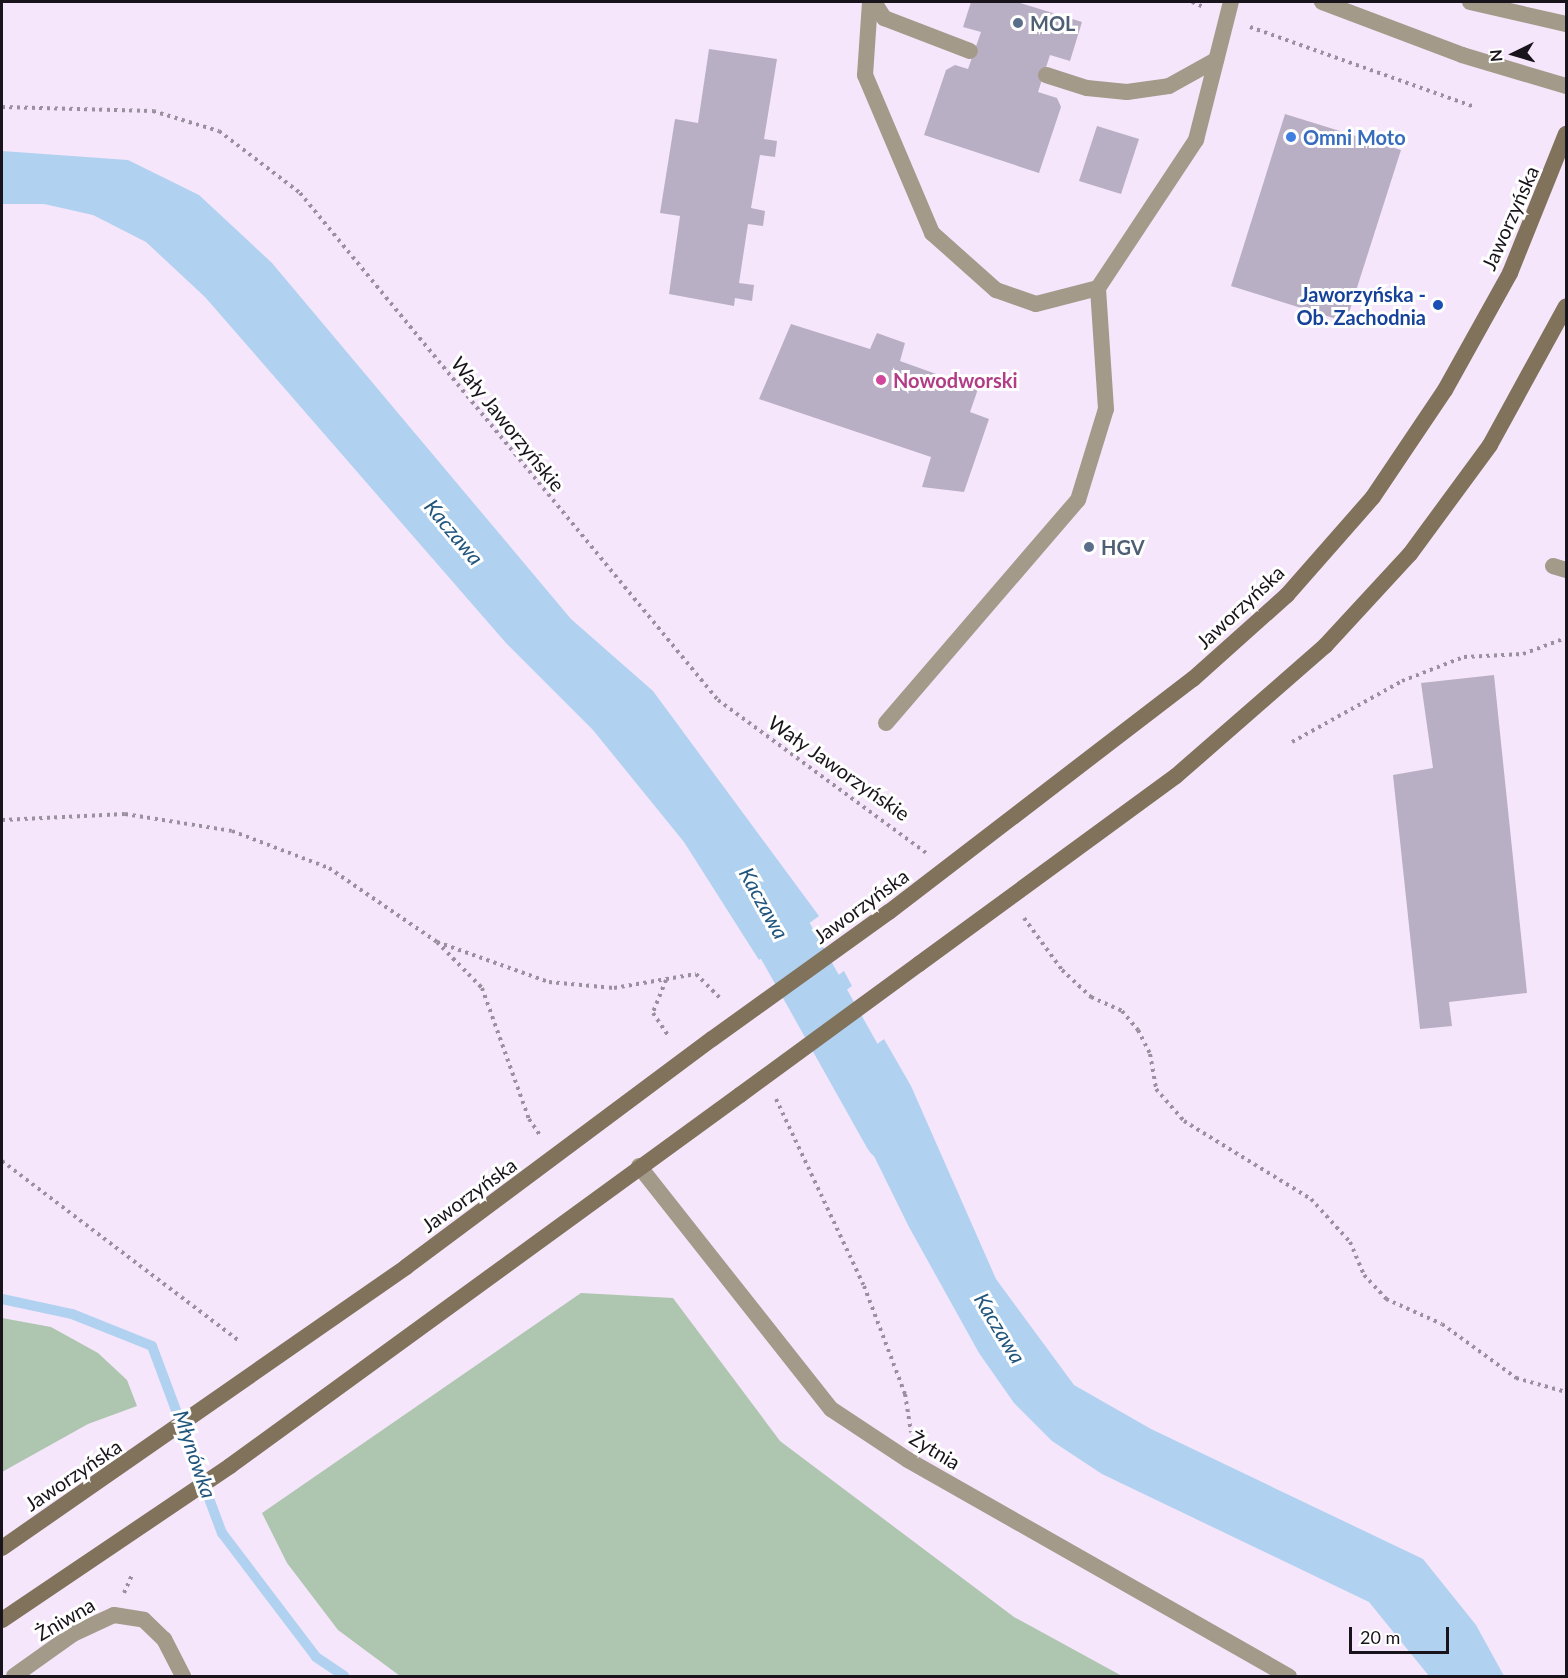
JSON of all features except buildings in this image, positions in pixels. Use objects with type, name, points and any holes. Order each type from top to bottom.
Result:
[{"type":"main road","name":"Jaworzyńska","points":[[2,1548],[144,1453],[555,1158],[712,1039],[943,873],[1193,679],[1287,594],[1373,496],[1445,390],[1510,273],[1566,134]]},
{"type":"main road","points":[[2,1620],[230,1466],[1185,769],[1325,646],[1410,554],[1490,445],[1566,306]]},
{"type":"street","points":[[872,2],[884,18],[970,51]]},
{"type":"street","points":[[872,2],[865,75],[932,233],[996,290],[1036,304],[1098,288]]},
{"type":"street","points":[[886,723],[1078,500],[1106,409],[1098,288],[1196,140],[1231,2]]},
{"type":"street","points":[[1322,2],[1429,43],[1566,87]]},
{"type":"street","points":[[1470,2],[1566,24]]},
{"type":"street","points":[[1046,75],[1087,88],[1127,92],[1169,87],[1216,60]]},
{"type":"street","name":"Żytnia","points":[[639,1166],[831,1409],[908,1460],[1289,1677]]},
{"type":"street","name":"Żniwna","points":[[14,1677],[73,1634],[114,1616],[144,1620],[164,1639],[183,1677]]},
{"type":"path","points":[[1192,2],[1227,19],[1472,106]]},
{"type":"path","name":"Wały Jaworzyńskie","points":[[2,107],[153,111],[219,131],[300,193],[718,700],[839,791],[908,834],[943,873]]},
{"type":"path","points":[[1292,742],[1402,681],[1464,657],[1523,654],[1566,638]]},
{"type":"path","points":[[2,820],[125,814],[232,831],[329,868],[437,942],[482,987],[529,1119],[555,1158]]},
{"type":"path","points":[[1010,897],[1062,970],[1091,997],[1122,1011],[1138,1030],[1150,1054],[1156,1089],[1184,1121],[1311,1199],[1350,1242],[1364,1275],[1386,1299],[1442,1324],[1516,1378],[1566,1392]]},
{"type":"path","points":[[437,942],[549,982],[614,988],[696,974]]},
{"type":"path","points":[[666,979],[653,1013],[668,1035]]},
{"type":"path","points":[[790,1126],[864,1286],[905,1394],[912,1422],[908,1460]]},
{"type":"path","points":[[2,1161],[239,1341]]},
{"type":"green space","points":[[581,1293],[673,1298],[780,1441],[1014,1617],[1122,1676],[400,1676],[338,1630],[287,1563],[262,1513]]},
{"type":"green space","points":[[2,1318],[51,1327],[98,1353],[127,1380],[137,1406],[88,1424],[2,1472]]},
{"type":"water","points":[[2,151],[128,160],[199,195],[272,263],[571,619],[653,691],[819,916],[759,960],[684,842],[593,730],[506,643],[205,297],[146,242],[93,215],[44,204],[2,204]]},
{"type":"water","points":[[844,971],[852,986],[806,1019],[798,1004]]},
{"type":"water","points":[[884,1039],[911,1086],[996,1279],[1074,1385],[1151,1429],[1423,1559],[1476,1625],[1504,1676],[1429,1676],[1369,1602],[1102,1474],[1052,1441],[1014,1403],[979,1353],[909,1227],[834,1075]]},
{"type":"waterway","name":"Kaczawa","points":[[745,869],[893,1133]]},
{"type":"waterway","name":"Młynówka","points":[[2,1299],[72,1314],[152,1346],[222,1533],[316,1657],[344,1676]]},
{"type":"place","name":"MOL","points":[[1018,23]]},
{"type":"place","name":"Omni Moto","points":[[1291,137]]},
{"type":"place","name":"Jaworzyńska - Ob. Zachodnia","points":[[1438,305]]},
{"type":"place","name":"Nowodworski","points":[[881,380]]},
{"type":"place","name":"HGV","points":[[1089,547]]}]
